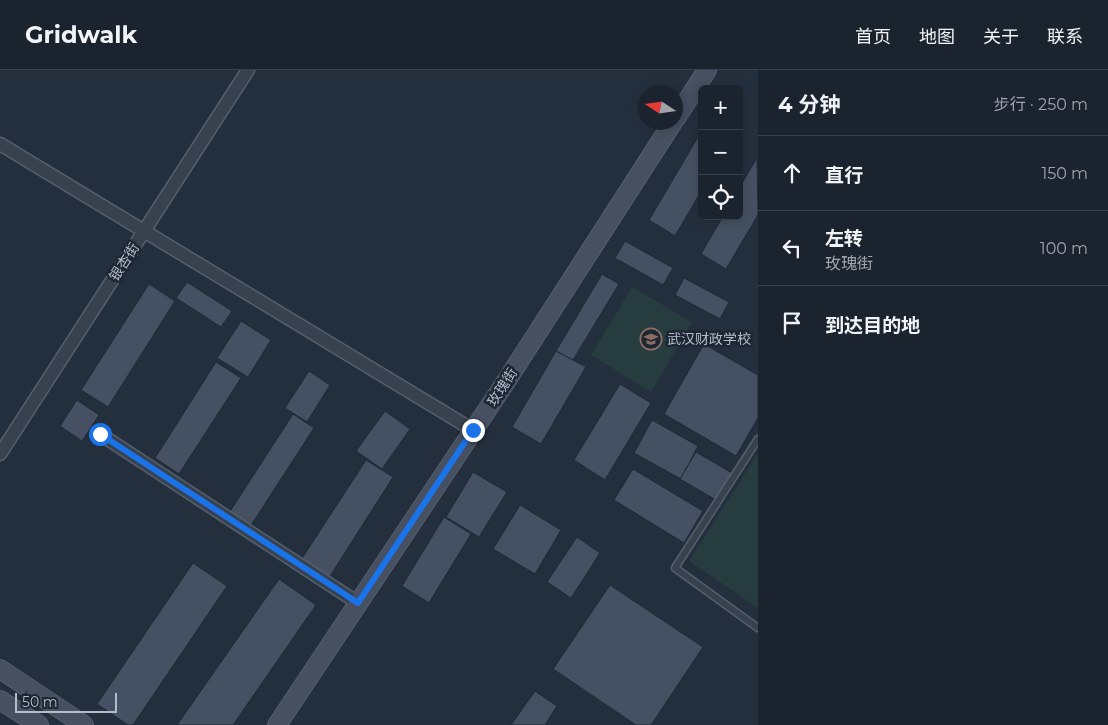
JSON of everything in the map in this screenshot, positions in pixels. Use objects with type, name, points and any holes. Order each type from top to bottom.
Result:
[{"type":"street","name":"银杏街","points":[[0,454],[248,70]]},
{"type":"street","points":[[683,107],[707,70]]},
{"type":"street","name":"玫瑰街","points":[[277,725],[473,430],[668,130]]},
{"type":"street","points":[[0,144],[473,430]]},
{"type":"street","points":[[100,434],[358,603]]},
{"type":"street","points":[[0,669],[84,725]]},
{"type":"street","points":[[0,700],[39,725]]},
{"type":"lane","points":[[758,439],[675,568],[758,628]]},
{"type":"green space","points":[[632,287],[692,322],[651,392],[591,355]]},
{"type":"green space","points":[[758,453],[758,608],[689,561]]},
{"type":"building","points":[[698,137],[698,197],[675,236],[649,220]]},
{"type":"building","points":[[757,158],[758,215],[726,269],[701,254],[721,220],[743,220],[743,181]]},
{"type":"building","points":[[625,241],[673,268],[663,285],[615,258]]},
{"type":"building","points":[[602,274],[619,284],[573,360],[556,351]]},
{"type":"building","points":[[684,278],[729,302],[720,319],[675,295]]},
{"type":"building","points":[[187,282],[232,311],[221,327],[176,298]]},
{"type":"building","points":[[149,284],[175,301],[108,407],[81,390]]},
{"type":"building","points":[[241,321],[271,340],[248,377],[217,358]]},
{"type":"building","points":[[704,344],[758,375],[758,418],[736,456],[664,414]]},
{"type":"building","points":[[556,351],[586,367],[541,444],[512,427]]},
{"type":"building","points":[[216,362],[241,378],[179,474],[155,458]]},
{"type":"building","points":[[309,371],[330,385],[307,422],[285,408]]},
{"type":"building","points":[[620,384],[651,403],[605,480],[574,460]]},
{"type":"building","points":[[77,400],[99,415],[82,441],[60,426]]},
{"type":"building","points":[[385,411],[410,429],[382,469],[356,451]]},
{"type":"building","points":[[293,414],[314,428],[248,530],[227,516]]},
{"type":"building","points":[[652,420],[698,446],[681,479],[634,453]]},
{"type":"building","points":[[696,452],[732,473],[716,500],[680,479]]},
{"type":"building","points":[[366,460],[393,477],[327,581],[299,563]]},
{"type":"building","points":[[633,469],[703,511],[684,543],[614,500]]},
{"type":"building","points":[[473,472],[507,492],[479,537],[446,517]]},
{"type":"building","points":[[520,505],[561,530],[535,574],[493,549]]},
{"type":"building","points":[[444,517],[471,534],[429,603],[402,586]]},
{"type":"building","points":[[577,537],[600,553],[571,598],[547,582]]},
{"type":"building","points":[[193,563],[227,586],[133,725],[128,725],[97,704]]},
{"type":"building","points":[[279,579],[316,605],[233,725],[177,725]]},
{"type":"building","points":[[610,585],[703,647],[651,725],[636,725],[553,669]]},
{"type":"building","points":[[535,691],[557,706],[545,725],[511,725]]},
{"type":"place","name":"武汉财政学校","points":[[651,339]]},
{"type":"route","points":[[100,434],[358,603],[473,430]]}]
